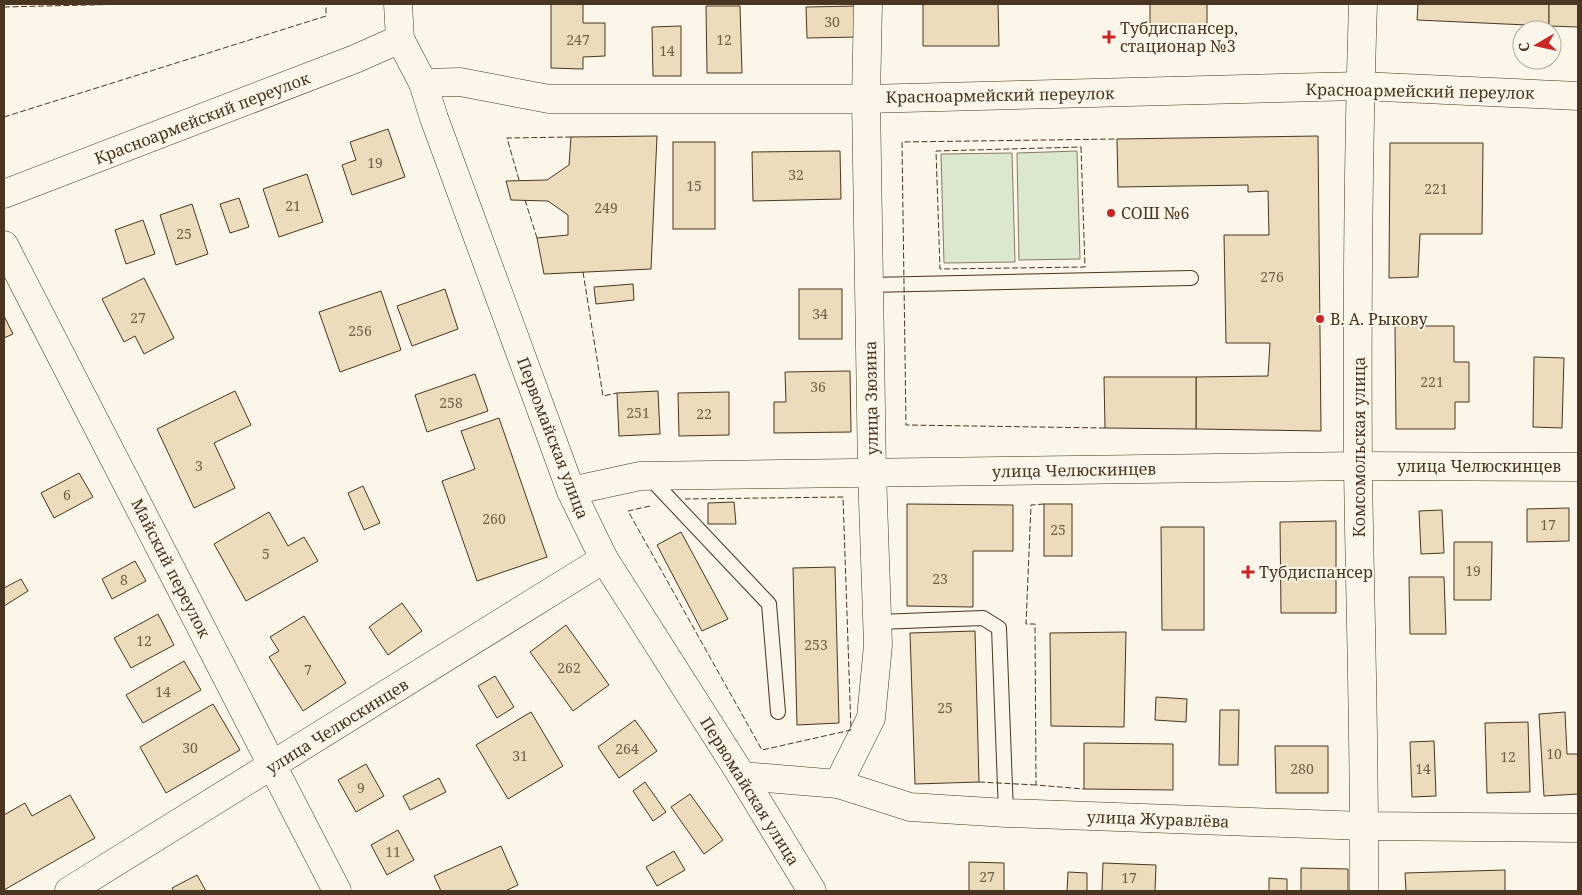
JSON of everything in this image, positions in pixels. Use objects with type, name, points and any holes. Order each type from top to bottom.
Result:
[{"type":"street","name":"Первомайская улица","points":[[398,4],[400,39],[423,83],[434,118],[571,491],[604,559],[742,776],[812,891]]},
{"type":"street","name":"улица Зюзина","points":[[838,784],[871,718],[878,645],[872,472],[866,99],[868,4]]},
{"type":"street","name":"Комсомольская улица","points":[[1363,4],[1360,86],[1358,466],[1364,891]]},
{"type":"street","name":"Красноармейский переулок","points":[[4,194],[355,59],[400,39]]},
{"type":"street","name":"Красноармейский переулок","points":[[423,83],[460,82],[549,99],[866,99],[1360,86],[1578,96]]},
{"type":"street","name":"Майский переулок","points":[[4,245],[337,891]]},
{"type":"street","name":"улица Челюскинцев","points":[[571,491],[640,476],[1358,466],[1578,467]]},
{"type":"street","name":"улица Челюскинцев","points":[[69,891],[604,559]]},
{"type":"street","name":"улица Журавлёва","points":[[742,776],[838,784],[910,807],[1006,814],[1364,826],[1578,828]]},
{"type":"lane","points":[[869,286],[1191,278]]},
{"type":"lane","points":[[649,476],[769,604],[778,712]]},
{"type":"lane","points":[[878,622],[983,618],[999,628],[1006,814]]},
{"type":"green space","points":[[1077,151],[1080,259],[1019,260],[1017,153]]},
{"type":"green space","points":[[1012,153],[1015,262],[944,263],[941,154]]},
{"type":"building","points":[[551,4],[583,4],[583,23],[605,23],[605,56],[583,57],[583,69],[551,68]]},
{"type":"building","points":[[923,4],[998,4],[999,46],[923,46]]},
{"type":"building","points":[[1150,4],[1207,4],[1207,26],[1150,26]]},
{"type":"building","points":[[1418,4],[1549,4],[1549,20],[1512,20],[1512,24],[1417,20]]},
{"type":"building","points":[[1549,4],[1578,4],[1578,27],[1562,26],[1562,20],[1549,20]]},
{"type":"building","points":[[706,6],[740,6],[742,73],[707,73]]},
{"type":"building","points":[[857,6],[858,37],[807,38],[806,7]]},
{"type":"building","points":[[681,26],[681,76],[653,76],[652,27]]},
{"type":"building","points":[[388,129],[405,177],[352,195],[342,165],[356,160],[350,142]]},
{"type":"building","points":[[657,136],[651,269],[544,274],[537,238],[568,235],[568,215],[548,201],[511,200],[506,181],[547,180],[569,165],[571,137]]},
{"type":"building","points":[[1318,136],[1321,431],[1196,429],[1196,377],[1268,376],[1270,343],[1226,343],[1224,235],[1269,235],[1268,191],[1248,192],[1248,185],[1118,187],[1117,139]]},
{"type":"building","points":[[673,142],[715,142],[715,229],[673,229]]},
{"type":"building","points":[[1390,143],[1483,143],[1482,234],[1420,234],[1418,277],[1389,278]]},
{"type":"building","points":[[840,151],[841,199],[753,201],[752,152]]},
{"type":"building","points":[[307,174],[323,222],[279,237],[263,189]]},
{"type":"building","points":[[239,198],[249,227],[230,233],[220,204]]},
{"type":"building","points":[[192,204],[208,254],[176,265],[160,215]]},
{"type":"building","points":[[143,220],[155,254],[126,264],[115,230]]},
{"type":"building","points":[[144,278],[174,338],[144,354],[135,336],[124,342],[102,299]]},
{"type":"building","points":[[633,284],[634,300],[596,304],[594,287]]},
{"type":"building","points":[[445,289],[458,329],[412,346],[397,306]]},
{"type":"building","points":[[799,289],[842,289],[842,339],[799,339]]},
{"type":"building","points":[[381,291],[401,350],[340,372],[319,312]]},
{"type":"building","points":[[4,316],[13,334],[4,338]]},
{"type":"building","points":[[1395,326],[1454,326],[1454,362],[1469,362],[1469,402],[1455,402],[1455,429],[1396,429]]},
{"type":"building","points":[[1534,357],[1564,358],[1562,428],[1533,427]]},
{"type":"building","points":[[850,371],[851,432],[774,433],[774,402],[786,402],[785,372]]},
{"type":"building","points":[[475,374],[488,411],[427,432],[415,395]]},
{"type":"building","points":[[1104,377],[1196,377],[1196,429],[1105,428]]},
{"type":"building","points":[[235,391],[251,425],[214,443],[235,488],[194,508],[157,429]]},
{"type":"building","points":[[658,391],[660,434],[619,436],[617,393]]},
{"type":"building","points":[[729,392],[729,435],[679,436],[678,393]]},
{"type":"building","points":[[499,418],[547,557],[477,581],[442,481],[475,469],[461,431]]},
{"type":"building","points":[[79,473],[93,497],[54,518],[41,493]]},
{"type":"building","points":[[363,486],[380,523],[364,530],[348,493]]},
{"type":"building","points":[[734,502],[736,524],[708,524],[708,503]]},
{"type":"building","points":[[907,504],[1013,505],[1013,551],[973,551],[973,607],[907,606]]},
{"type":"building","points":[[1044,504],[1072,504],[1072,556],[1044,556]]},
{"type":"building","points":[[1569,508],[1569,541],[1527,542],[1527,509]]},
{"type":"building","points":[[1442,510],[1444,553],[1421,554],[1419,511]]},
{"type":"building","points":[[269,512],[288,546],[304,537],[318,561],[246,601],[214,544]]},
{"type":"building","points":[[1336,521],[1336,613],[1281,613],[1280,522]]},
{"type":"building","points":[[1161,527],[1204,527],[1204,630],[1162,630]]},
{"type":"building","points":[[681,532],[728,619],[702,631],[657,545]]},
{"type":"building","points":[[1454,542],[1492,542],[1491,600],[1454,600]]},
{"type":"building","points":[[135,561],[146,581],[112,599],[102,579]]},
{"type":"building","points":[[835,567],[839,723],[797,725],[793,568]]},
{"type":"building","points":[[1409,577],[1444,577],[1446,634],[1410,634]]},
{"type":"building","points":[[21,579],[28,591],[4,606],[4,588]]},
{"type":"building","points":[[402,603],[422,631],[388,655],[369,627]]},
{"type":"building","points":[[158,614],[174,645],[131,668],[114,638]]},
{"type":"building","points":[[304,616],[346,683],[303,711],[269,657],[279,651],[270,637]]},
{"type":"building","points":[[566,625],[609,685],[573,711],[530,652]]},
{"type":"building","points":[[975,631],[979,782],[915,784],[910,633]]},
{"type":"building","points":[[1126,632],[1124,727],[1051,726],[1050,633]]},
{"type":"building","points":[[184,661],[201,690],[143,723],[126,695]]},
{"type":"building","points":[[495,676],[514,707],[497,718],[478,686]]},
{"type":"building","points":[[1156,697],[1187,699],[1186,722],[1155,720]]},
{"type":"building","points":[[213,704],[240,750],[166,793],[140,747]]},
{"type":"building","points":[[1220,710],[1239,710],[1238,765],[1219,765]]},
{"type":"building","points":[[531,712],[563,766],[508,799],[476,745]]},
{"type":"building","points":[[1565,712],[1567,754],[1578,754],[1578,794],[1544,796],[1539,714]]},
{"type":"building","points":[[635,720],[657,751],[619,778],[598,747]]},
{"type":"building","points":[[1528,722],[1530,792],[1487,793],[1485,723]]},
{"type":"building","points":[[1434,741],[1436,796],[1412,797],[1410,742]]},
{"type":"building","points":[[1084,743],[1173,744],[1173,790],[1084,789]]},
{"type":"building","points":[[1275,746],[1328,746],[1328,793],[1276,793]]},
{"type":"building","points":[[366,764],[384,796],[356,812],[338,780]]},
{"type":"building","points":[[439,778],[446,792],[410,810],[403,796]]},
{"type":"building","points":[[645,782],[666,812],[653,821],[633,791]]},
{"type":"building","points":[[690,794],[723,840],[704,854],[671,807]]},
{"type":"building","points":[[70,795],[95,838],[4,890],[4,815],[25,803],[32,816]]},
{"type":"building","points":[[398,830],[414,860],[387,875],[371,845]]},
{"type":"building","points":[[501,846],[518,885],[505,891],[441,891],[434,876]]},
{"type":"building","points":[[674,851],[685,870],[657,886],[646,867]]},
{"type":"building","points":[[969,862],[1004,863],[1004,891],[969,891]]},
{"type":"building","points":[[1103,863],[1156,865],[1155,891],[1102,891]]},
{"type":"building","points":[[1301,868],[1348,869],[1348,891],[1301,891]]},
{"type":"building","points":[[1505,870],[1505,891],[1406,891],[1405,873]]},
{"type":"building","points":[[1068,872],[1087,873],[1087,891],[1067,891]]},
{"type":"building","points":[[197,875],[206,891],[174,891],[172,888]]},
{"type":"building","points":[[1269,878],[1287,879],[1287,891],[1269,891]]},
{"type":"fence","points":[[4,7],[129,4]]},
{"type":"fence","points":[[4,117],[326,16],[326,4]]},
{"type":"fence","points":[[519,180],[507,138],[571,137]]},
{"type":"fence","points":[[1105,428],[906,425],[902,142],[1117,139]]},
{"type":"fence","points":[[1081,147],[1085,267],[940,269],[936,151],[1081,147]]},
{"type":"fence","points":[[525,200],[537,238]]},
{"type":"fence","points":[[583,272],[603,396],[617,393]]},
{"type":"fence","points":[[650,506],[628,511],[762,750],[851,730],[843,497],[685,499]]},
{"type":"fence","points":[[1044,504],[1031,505],[1026,624],[1035,624],[1036,785],[1084,789]]},
{"type":"fence","points":[[979,782],[1036,785]]},
{"type":"place","name":"Тубдиспансер, стационар №3","points":[[1109,37]]},
{"type":"place","name":"СОШ №6","points":[[1111,213]]},
{"type":"place","name":"В. А. Рыкову","points":[[1320,319]]},
{"type":"place","name":"Тубдиспансер","points":[[1248,572]]}]
